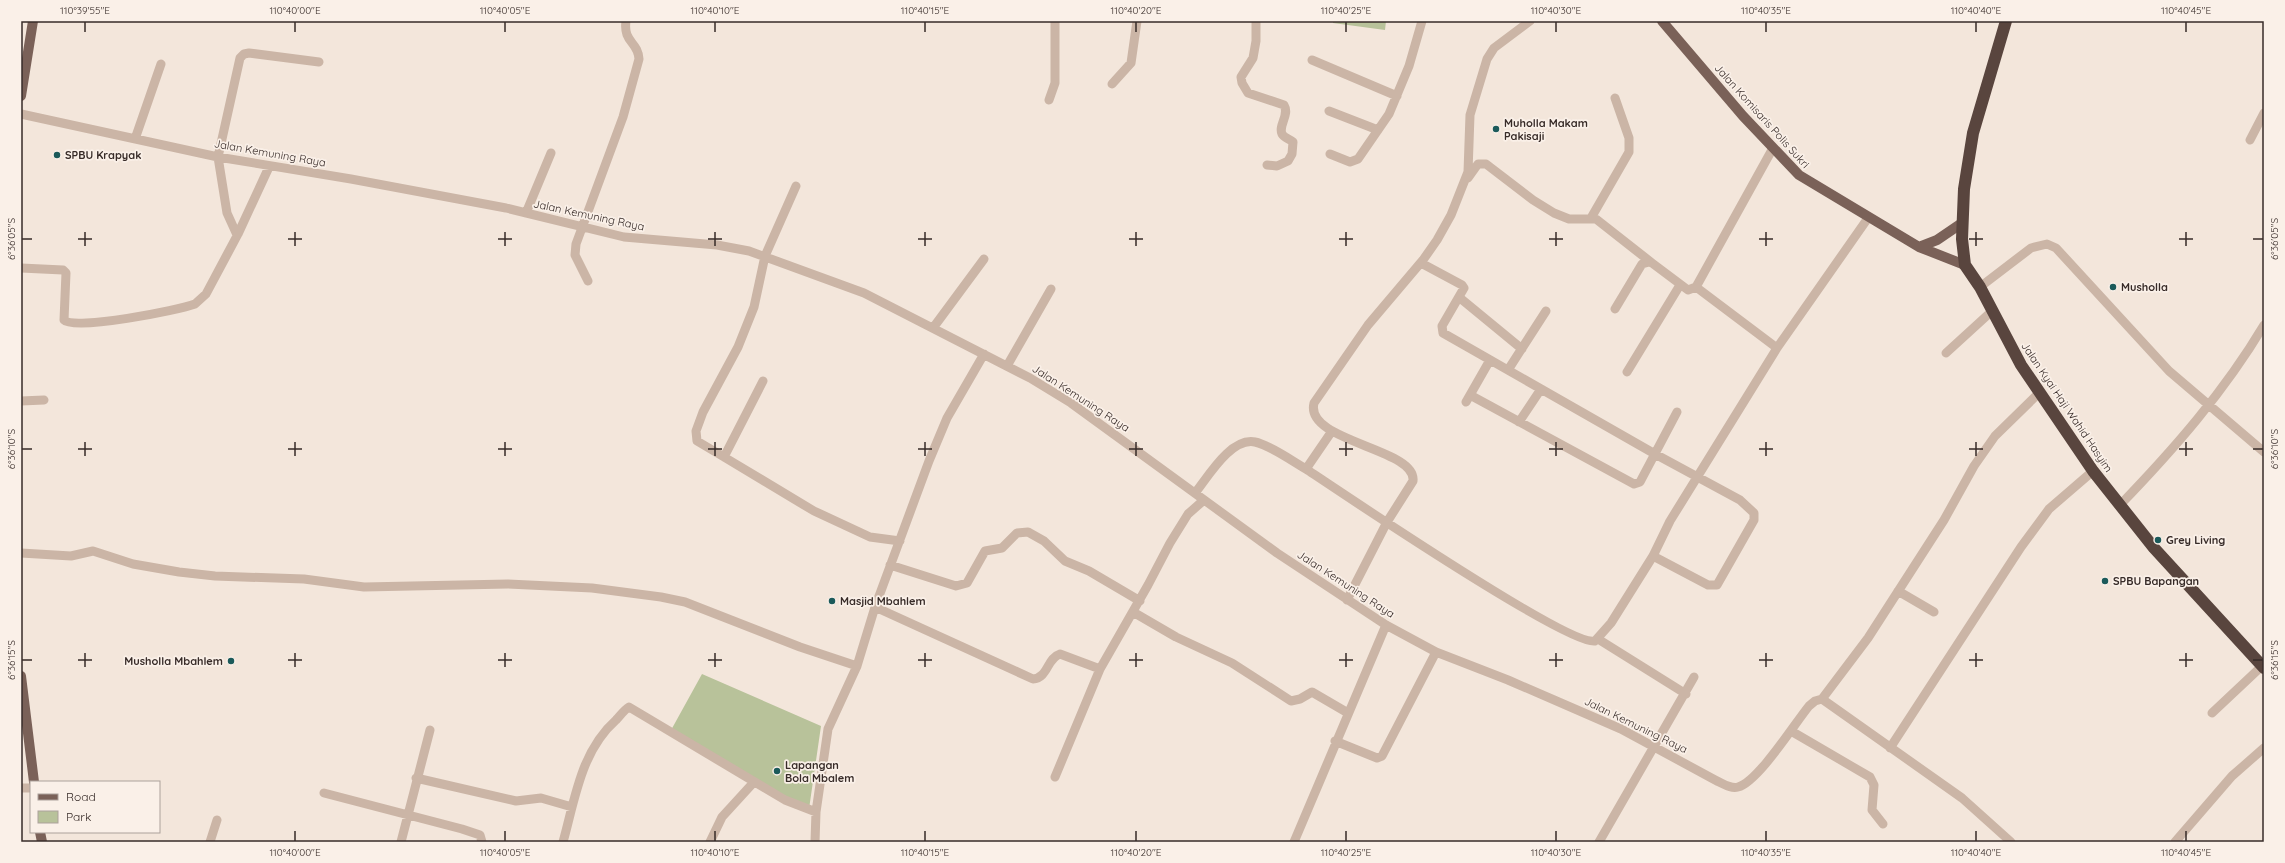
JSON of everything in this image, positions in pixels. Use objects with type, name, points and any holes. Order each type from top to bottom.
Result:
[{"type":"highway","points":[[1965,265],[1962,223],[1964,189],[1973,133],[2004,21]]},
{"type":"highway","name":"Jalan Kyai Haji Wahid Hasyim","points":[[1965,265],[1980,287],[2021,365],[2093,471],[2154,548],[2263,667]]},
{"type":"main road","points":[[21,96],[33,21]]},
{"type":"main road","name":"Jalan Komisaris Polis Sukri","points":[[1662,21],[1773,148],[1799,175],[1868,218],[1919,247],[1965,265]]},
{"type":"main road","points":[[1919,247],[1937,240],[1962,223]]},
{"type":"main road","points":[[21,676],[34,781]]},
{"type":"street","points":[[588,281],[575,255],[576,244],[623,117],[639,59],[637,49],[626,36],[626,21]]},
{"type":"street","points":[[1050,100],[1055,83],[1055,21]]},
{"type":"street","points":[[1112,84],[1131,63],[1137,21]]},
{"type":"street","points":[[1256,21],[1255,47],[1252,58],[1241,77],[1242,83],[1248,93],[1284,105],[1286,111],[1282,132],[1284,137],[1293,142],[1288,161],[1277,166],[1267,166]]},
{"type":"street","points":[[1330,154],[1343,160],[1354,162],[1378,130],[1389,114],[1397,96],[1422,21]]},
{"type":"street","points":[[1347,600],[1387,522],[1413,481],[1414,476],[1410,468],[1332,431],[1322,424],[1314,411],[1314,403],[1368,325],[1421,263],[1451,215],[1465,182],[1469,160],[1470,115],[1487,59],[1494,48],[1530,21]]},
{"type":"street","points":[[237,235],[227,212],[218,157],[240,58],[244,54],[319,62]]},
{"type":"street","points":[[1312,60],[1397,96]]},
{"type":"street","points":[[135,139],[161,64]]},
{"type":"street","points":[[1591,218],[1629,152],[1629,138],[1615,98]]},
{"type":"street","points":[[1329,111],[1378,130]]},
{"type":"street","points":[[2250,140],[2264,113]]},
{"type":"street","name":"Jalan Kemuning Raya","points":[[21,114],[218,157],[351,179],[526,213],[630,238],[718,245],[749,250],[864,293],[1007,366],[1071,403],[1289,561],[1386,625],[1436,652],[1508,680],[1655,746],[1717,781],[1735,787],[1750,780],[1791,731],[1809,706],[1815,701],[1822,699],[1852,661],[1944,520],[1974,466],[1995,436],[2040,392]]},
{"type":"street","points":[[1465,182],[1478,164],[1486,164],[1533,200],[1554,213],[1569,219],[1591,218],[1622,238],[1680,285],[1690,290],[1696,287],[1773,148]]},
{"type":"street","points":[[526,213],[551,153]]},
{"type":"street","points":[[21,268],[63,270],[66,273],[64,320],[67,323],[75,325],[109,321],[198,302],[206,294],[237,235],[270,166]]},
{"type":"street","points":[[796,186],[765,256],[754,307],[738,347],[702,412],[696,431],[697,441],[814,511],[870,537],[900,541]]},
{"type":"street","points":[[1195,493],[1229,450],[1244,442],[1262,444],[1306,469],[1483,585],[1589,642],[1598,639],[1611,624],[1653,556],[1670,521],[1777,348],[1868,218]]},
{"type":"street","points":[[1980,287],[2031,248],[2041,245],[2052,246],[2074,266],[2130,330],[2169,371],[2264,452]]},
{"type":"street","points":[[933,328],[984,259]]},
{"type":"street","points":[[1615,309],[1642,264],[1648,262],[1652,263]]},
{"type":"street","points":[[1421,263],[1462,285],[1464,289],[1460,298],[1443,324],[1443,332],[1655,454],[1740,500],[1754,513],[1754,520],[1728,568],[1720,581],[1713,586],[1653,556]]},
{"type":"street","points":[[1627,372],[1680,285]]},
{"type":"street","points":[[1696,287],[1777,348]]},
{"type":"street","points":[[1007,366],[1051,289]]},
{"type":"street","points":[[1460,298],[1522,349]]},
{"type":"street","points":[[1508,370],[1546,311]]},
{"type":"street","points":[[1946,353],[1992,311]]},
{"type":"street","points":[[2120,505],[2151,473],[2210,405],[2238,368],[2264,325]]},
{"type":"street","points":[[816,842],[816,812],[826,736],[832,718],[857,666],[875,607],[926,468],[947,418],[984,354]]},
{"type":"street","points":[[1490,360],[1468,398],[1519,422],[1634,484],[1640,482],[1677,412]]},
{"type":"street","points":[[724,457],[763,381]]},
{"type":"street","points":[[1519,422],[1541,389]]},
{"type":"street","points":[[21,401],[44,400]]},
{"type":"street","points":[[1306,469],[1332,431]]},
{"type":"street","points":[[1890,748],[2021,547],[2049,509],[2093,471]]},
{"type":"street","points":[[1055,777],[1100,669],[1132,612],[1140,601],[1173,537],[1188,514],[1204,500]]},
{"type":"street","points":[[890,565],[956,586],[967,583],[985,551],[1002,548],[1017,533],[1028,532],[1044,541],[1065,562],[1089,571],[1140,601]]},
{"type":"street","points":[[21,554],[71,556],[94,551],[132,564],[179,572],[215,576],[304,579],[364,587],[508,584],[592,588],[650,595],[685,602],[800,647],[857,666]]},
{"type":"street","points":[[1898,591],[1934,612]]},
{"type":"street","points":[[875,607],[1033,679],[1042,676],[1055,656],[1060,654],[1100,669]]},
{"type":"street","points":[[1132,612],[1176,637],[1245,670],[1276,693],[1296,701],[1312,692],[1348,713]]},
{"type":"street","points":[[1294,842],[1386,625]]},
{"type":"street","points":[[1598,639],[1686,694]]},
{"type":"street","points":[[1336,741],[1377,758],[1382,756],[1436,652]]},
{"type":"street","points":[[2212,713],[2263,667]]},
{"type":"street","points":[[1599,842],[1686,694],[1694,677]]},
{"type":"street","points":[[1822,699],[1962,798],[2011,842]]},
{"type":"street","points":[[563,842],[584,767],[594,744],[608,727],[629,707],[785,800],[816,812]]},
{"type":"street","points":[[400,842],[409,816],[416,778],[430,730]]},
{"type":"street","points":[[1791,731],[1870,777],[1874,785],[1872,810],[1883,824]]},
{"type":"street","points":[[2175,842],[2232,776],[2264,748]]},
{"type":"street","points":[[416,778],[516,800],[541,798],[572,807]]},
{"type":"street","points":[[710,842],[722,817],[754,782]]},
{"type":"street","points":[[324,793],[475,833],[480,835],[482,842]]},
{"type":"street","points":[[210,842],[217,820]]},
{"type":"green space","points":[[1333,21],[1386,21],[1385,30],[1333,23]]},
{"type":"green space","name":"Lapangan Bola Mbalem","points":[[702,674],[821,726],[809,809],[670,732]]},
{"type":"place","name":"Muholla Makam Pakisaji","points":[[1496,129]]},
{"type":"place","name":"SPBU Krapyak","points":[[57,155]]},
{"type":"place","name":"Musholla","points":[[2113,287]]},
{"type":"place","name":"Grey Living","points":[[2158,540]]},
{"type":"place","name":"SPBU Bapangan","points":[[2105,581]]},
{"type":"place","name":"Masjid Mbahlem","points":[[832,601]]},
{"type":"place","name":"Musholla Mbahlem","points":[[231,661]]},
{"type":"place","name":"Lapangan Bola Mbalem","points":[[777,771]]}]
